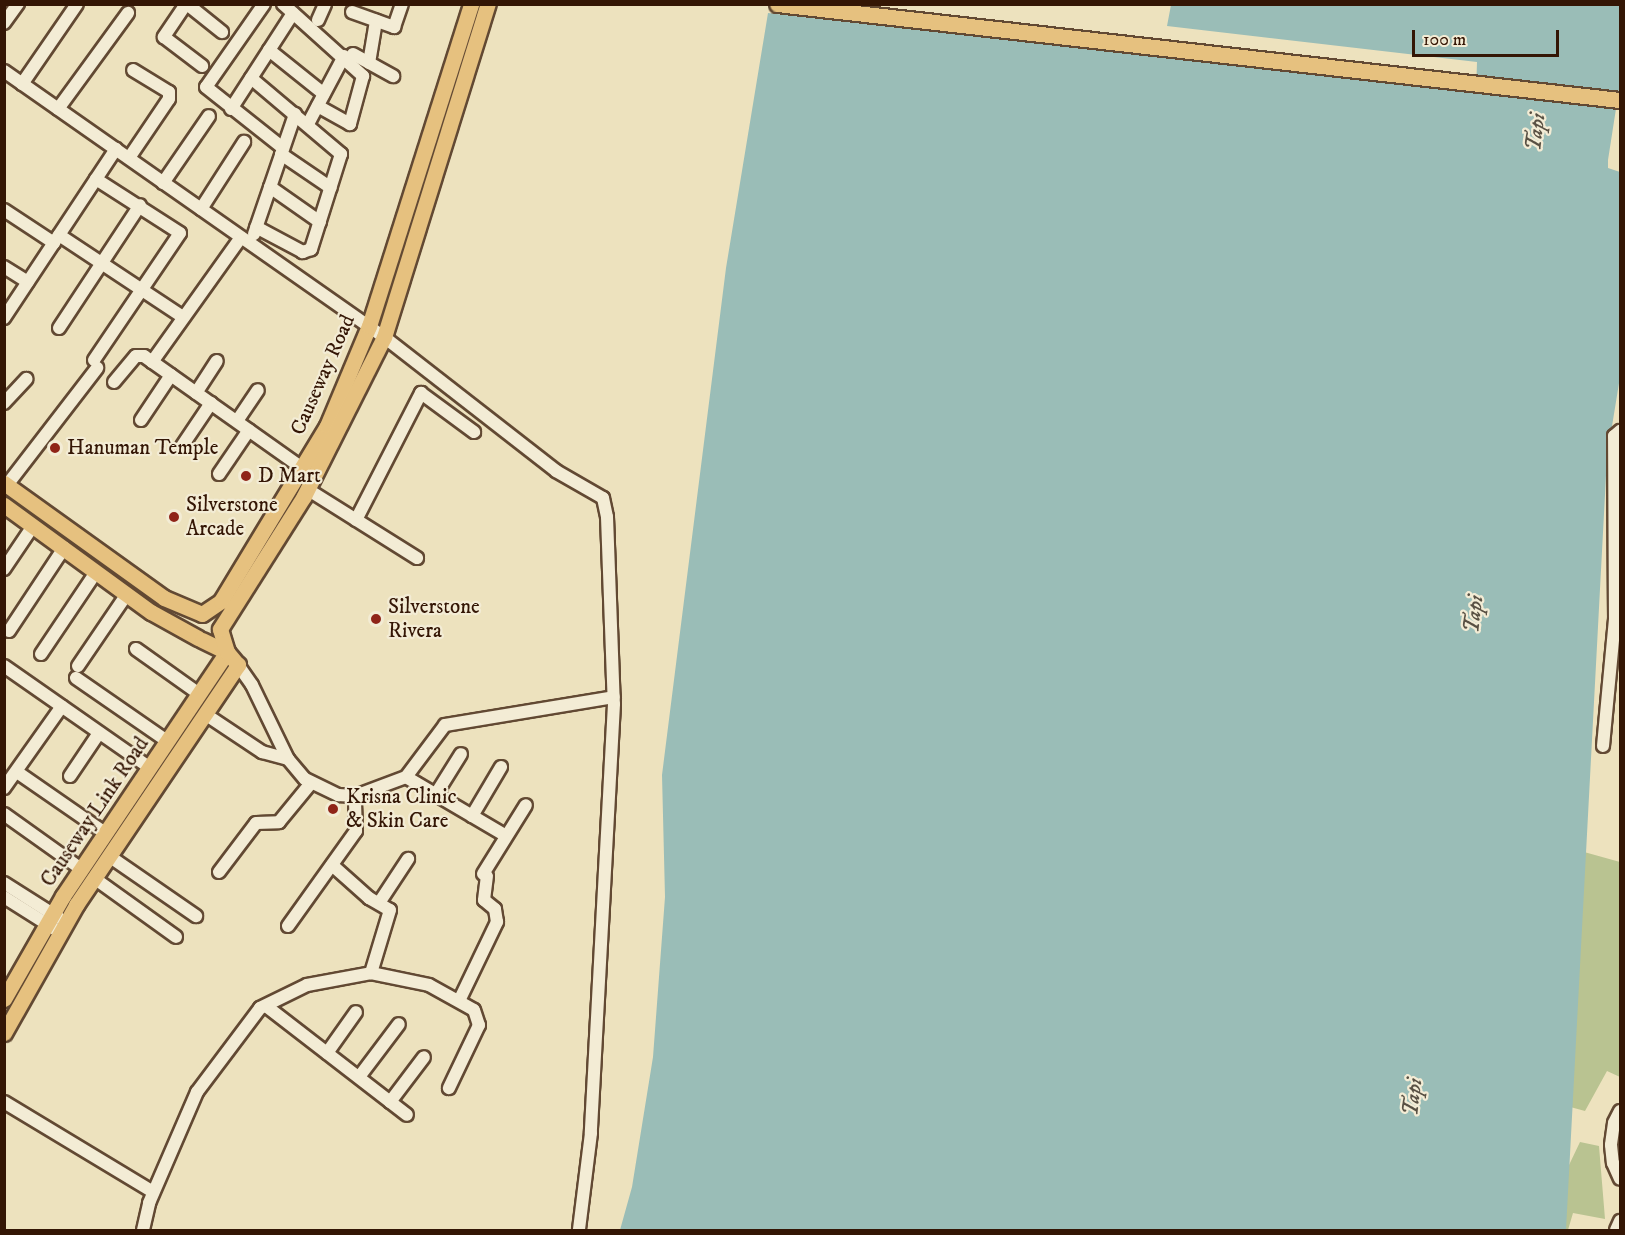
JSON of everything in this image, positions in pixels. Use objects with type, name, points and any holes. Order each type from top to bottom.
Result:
[{"type":"main road","name":"Causeway Road","points":[[202,614],[221,601],[327,426],[369,326],[471,4]]},
{"type":"main road","name":"Causeway Road","points":[[220,629],[307,489],[384,337],[488,4]]},
{"type":"main road","points":[[777,4],[1620,100]]},
{"type":"main road","points":[[4,1033],[94,878],[238,665],[227,652],[214,616],[202,614],[164,598],[6,484]]},
{"type":"main road","points":[[4,505],[127,594],[200,639],[227,652]]},
{"type":"main road","points":[[200,639],[192,627],[202,614]]},
{"type":"main road","points":[[200,639],[212,640],[220,629]]},
{"type":"main road","name":"Causeway Link Road","points":[[4,999],[81,869],[227,652]]},
{"type":"street","points":[[4,23],[18,4]]},
{"type":"street","points":[[22,84],[76,4]]},
{"type":"street","points":[[202,66],[164,37],[186,4],[222,32]]},
{"type":"street","points":[[264,4],[206,87],[331,189]]},
{"type":"street","points":[[284,4],[293,14],[349,55],[393,76]]},
{"type":"street","points":[[318,20],[325,4]]},
{"type":"street","points":[[352,12],[394,27],[402,4]]},
{"type":"street","points":[[58,109],[128,13]]},
{"type":"street","points":[[231,109],[293,14]]},
{"type":"street","points":[[369,63],[376,21]]},
{"type":"street","points":[[269,50],[346,124],[353,120],[363,76],[349,55]]},
{"type":"street","points":[[308,124],[349,55]]},
{"type":"street","points":[[129,158],[169,99],[169,92],[133,70]]},
{"type":"street","points":[[4,71],[369,326],[556,471],[603,498],[607,517],[614,697],[591,1133],[579,1230]]},
{"type":"street","points":[[250,78],[308,124],[341,154],[320,222],[307,252],[256,227]]},
{"type":"street","points":[[152,362],[183,317],[256,227],[295,114]]},
{"type":"street","points":[[164,183],[209,116]]},
{"type":"street","points":[[201,209],[244,142]]},
{"type":"street","points":[[4,318],[116,149]]},
{"type":"street","points":[[6,484],[96,364],[142,288],[180,233],[140,205],[96,180]]},
{"type":"street","points":[[270,187],[320,222]]},
{"type":"street","points":[[59,328],[140,205]]},
{"type":"street","points":[[4,210],[102,261],[183,317]]},
{"type":"street","points":[[4,267],[28,282]]},
{"type":"street","points":[[114,382],[136,356],[152,362],[302,468]]},
{"type":"street","points":[[196,393],[217,360]]},
{"type":"street","points":[[141,420],[171,375]]},
{"type":"street","points":[[4,403],[26,379]]},
{"type":"street","points":[[237,421],[258,390]]},
{"type":"street","points":[[356,520],[421,393],[474,432]]},
{"type":"street","points":[[182,446],[211,403]]},
{"type":"street","points":[[219,474],[249,430]]},
{"type":"street","points":[[1603,746],[1618,621],[1618,510],[1614,436],[1620,431]]},
{"type":"street","points":[[307,489],[417,558]]},
{"type":"street","points":[[4,569],[33,526]]},
{"type":"street","points":[[9,631],[64,548]]},
{"type":"street","points":[[41,654],[96,572]]},
{"type":"street","points":[[127,594],[77,672],[167,741]]},
{"type":"street","points":[[136,649],[199,694]]},
{"type":"street","points":[[238,665],[252,685],[288,759],[311,783],[338,795],[355,796],[406,777],[444,725],[614,697]]},
{"type":"street","points":[[4,666],[150,768]]},
{"type":"street","points":[[4,788],[62,706]]},
{"type":"street","points":[[205,714],[262,752],[288,759]]},
{"type":"street","points":[[70,776],[99,733]]},
{"type":"street","points":[[436,795],[462,754]]},
{"type":"street","points":[[472,816],[501,767]]},
{"type":"street","points":[[17,772],[105,833]]},
{"type":"street","points":[[406,777],[506,836]]},
{"type":"street","points":[[219,872],[256,823],[279,822],[311,783]]},
{"type":"street","points":[[288,926],[356,831],[355,796]]},
{"type":"street","points":[[459,1001],[497,922],[495,909],[484,900],[485,875],[526,805]]},
{"type":"street","points":[[4,814],[81,869]]},
{"type":"street","points":[[110,856],[196,916]]},
{"type":"street","points":[[378,903],[408,859]]},
{"type":"street","points":[[332,865],[378,903],[390,910],[370,973]]},
{"type":"street","points":[[94,878],[176,937]]},
{"type":"street","points":[[4,883],[64,928]]},
{"type":"street","points":[[4,897],[50,919]]},
{"type":"street","points":[[143,1230],[153,1192],[197,1092],[266,1006],[307,984],[370,973],[429,985],[474,1010],[475,1022],[449,1088]]},
{"type":"street","points":[[266,1006],[407,1114]]},
{"type":"street","points":[[327,1053],[356,1012]]},
{"type":"street","points":[[358,1077],[399,1024]]},
{"type":"street","points":[[390,1102],[424,1057]]},
{"type":"street","points":[[4,1102],[153,1192]]},
{"type":"street","points":[[1620,1111],[1614,1123],[1611,1145],[1613,1163],[1620,1179]]},
{"type":"street","points":[[1616,1230],[1620,1221]]},
{"type":"green space","points":[[1577,850],[1620,862],[1620,1077],[1607,1071],[1585,1111],[1563,1105]]},
{"type":"green space","points":[[1580,1142],[1599,1146],[1605,1219],[1573,1213],[1568,1230],[1538,1230]]},
{"type":"water","name":"Tapi","points":[[1171,5],[1620,5],[1620,83],[1608,168],[1620,172],[1620,377],[1607,457],[1566,1230],[620,1230],[632,1187],[653,1057],[665,897],[662,775],[726,268],[768,13],[1476,93],[1477,62],[1167,26]]},
{"type":"place","name":"Hanuman Temple","points":[[55,448]]},
{"type":"place","name":"D Mart","points":[[246,476]]},
{"type":"place","name":"Silverstone Arcade","points":[[174,517]]},
{"type":"place","name":"Silverstone Rivera","points":[[376,619]]},
{"type":"place","name":"Krisna Clinic & Skin Care","points":[[333,809]]}]
